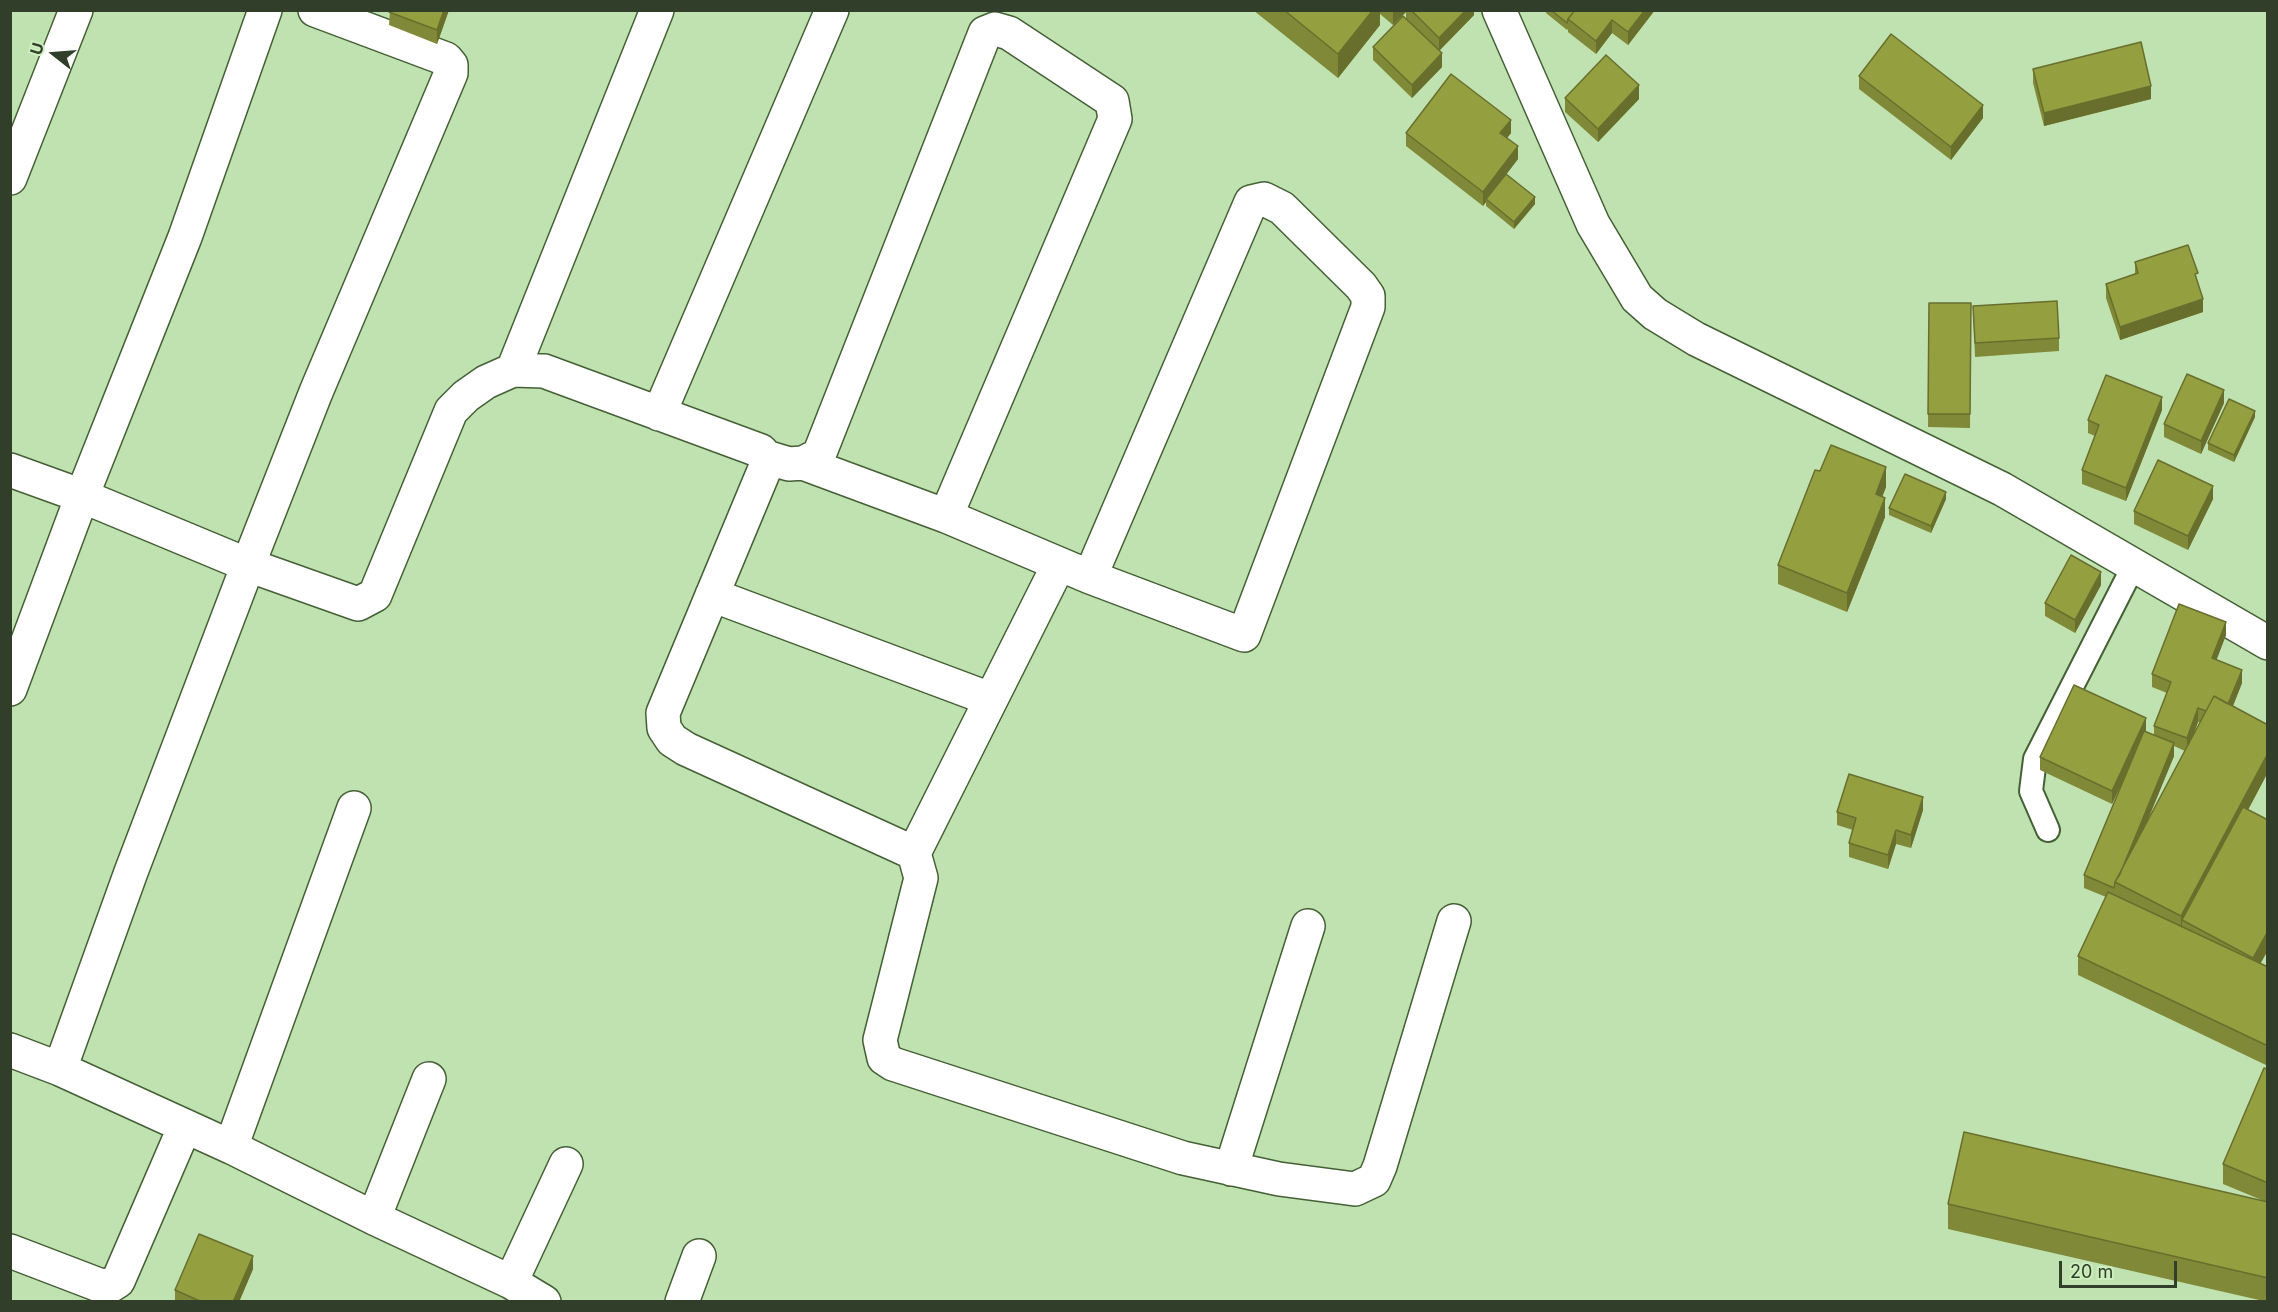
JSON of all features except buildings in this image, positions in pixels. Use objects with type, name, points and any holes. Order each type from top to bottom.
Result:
[{"type":"street","points":[[10,178],[76,10]]},
{"type":"street","points":[[10,689],[82,496],[185,237],[265,10]]},
{"type":"street","points":[[60,1069],[131,872],[316,392],[452,73],[451,65],[446,59],[315,10]]},
{"type":"street","points":[[513,370],[657,10]]},
{"type":"street","points":[[659,414],[832,10]]},
{"type":"street","points":[[1499,10],[1593,224],[1637,298],[1655,314],[1696,339],[2002,489],[2268,643]]},
{"type":"street","points":[[10,470],[82,496],[248,565],[358,604],[375,595],[451,411],[486,382],[513,370],[544,371],[761,451],[766,457],[789,464],[803,463],[819,455],[986,33],[995,29],[1009,33],[1112,101],[1115,119],[946,516]]},
{"type":"street","points":[[803,463],[946,516],[1090,577],[1244,635],[1368,307],[1368,296],[1361,286],[1282,208],[1264,199],[1251,202],[1090,577]]},
{"type":"street","points":[[766,457],[766,466],[663,713],[664,728],[672,740],[697,754],[914,853]]},
{"type":"street","points":[[1059,564],[914,853],[921,878],[880,1040],[884,1058],[893,1064],[1184,1158],[1280,1179],[1355,1189],[1374,1179],[1383,1156],[1454,921]]},
{"type":"street","points":[[712,594],[990,699]]},
{"type":"street","points":[[231,1147],[354,808]]},
{"type":"street","points":[[1232,1169],[1308,926]]},
{"type":"street","points":[[10,1050],[60,1069],[231,1147],[374,1218],[511,1282],[544,1302]]},
{"type":"street","points":[[374,1218],[429,1079]]},
{"type":"street","points":[[10,1251],[99,1286],[110,1286],[118,1281],[185,1126]]},
{"type":"street","points":[[511,1282],[566,1164]]},
{"type":"street","points":[[682,1302],[699,1256]]},
{"type":"lane","points":[[2048,830],[2031,791],[2035,759],[2134,565]]}]
